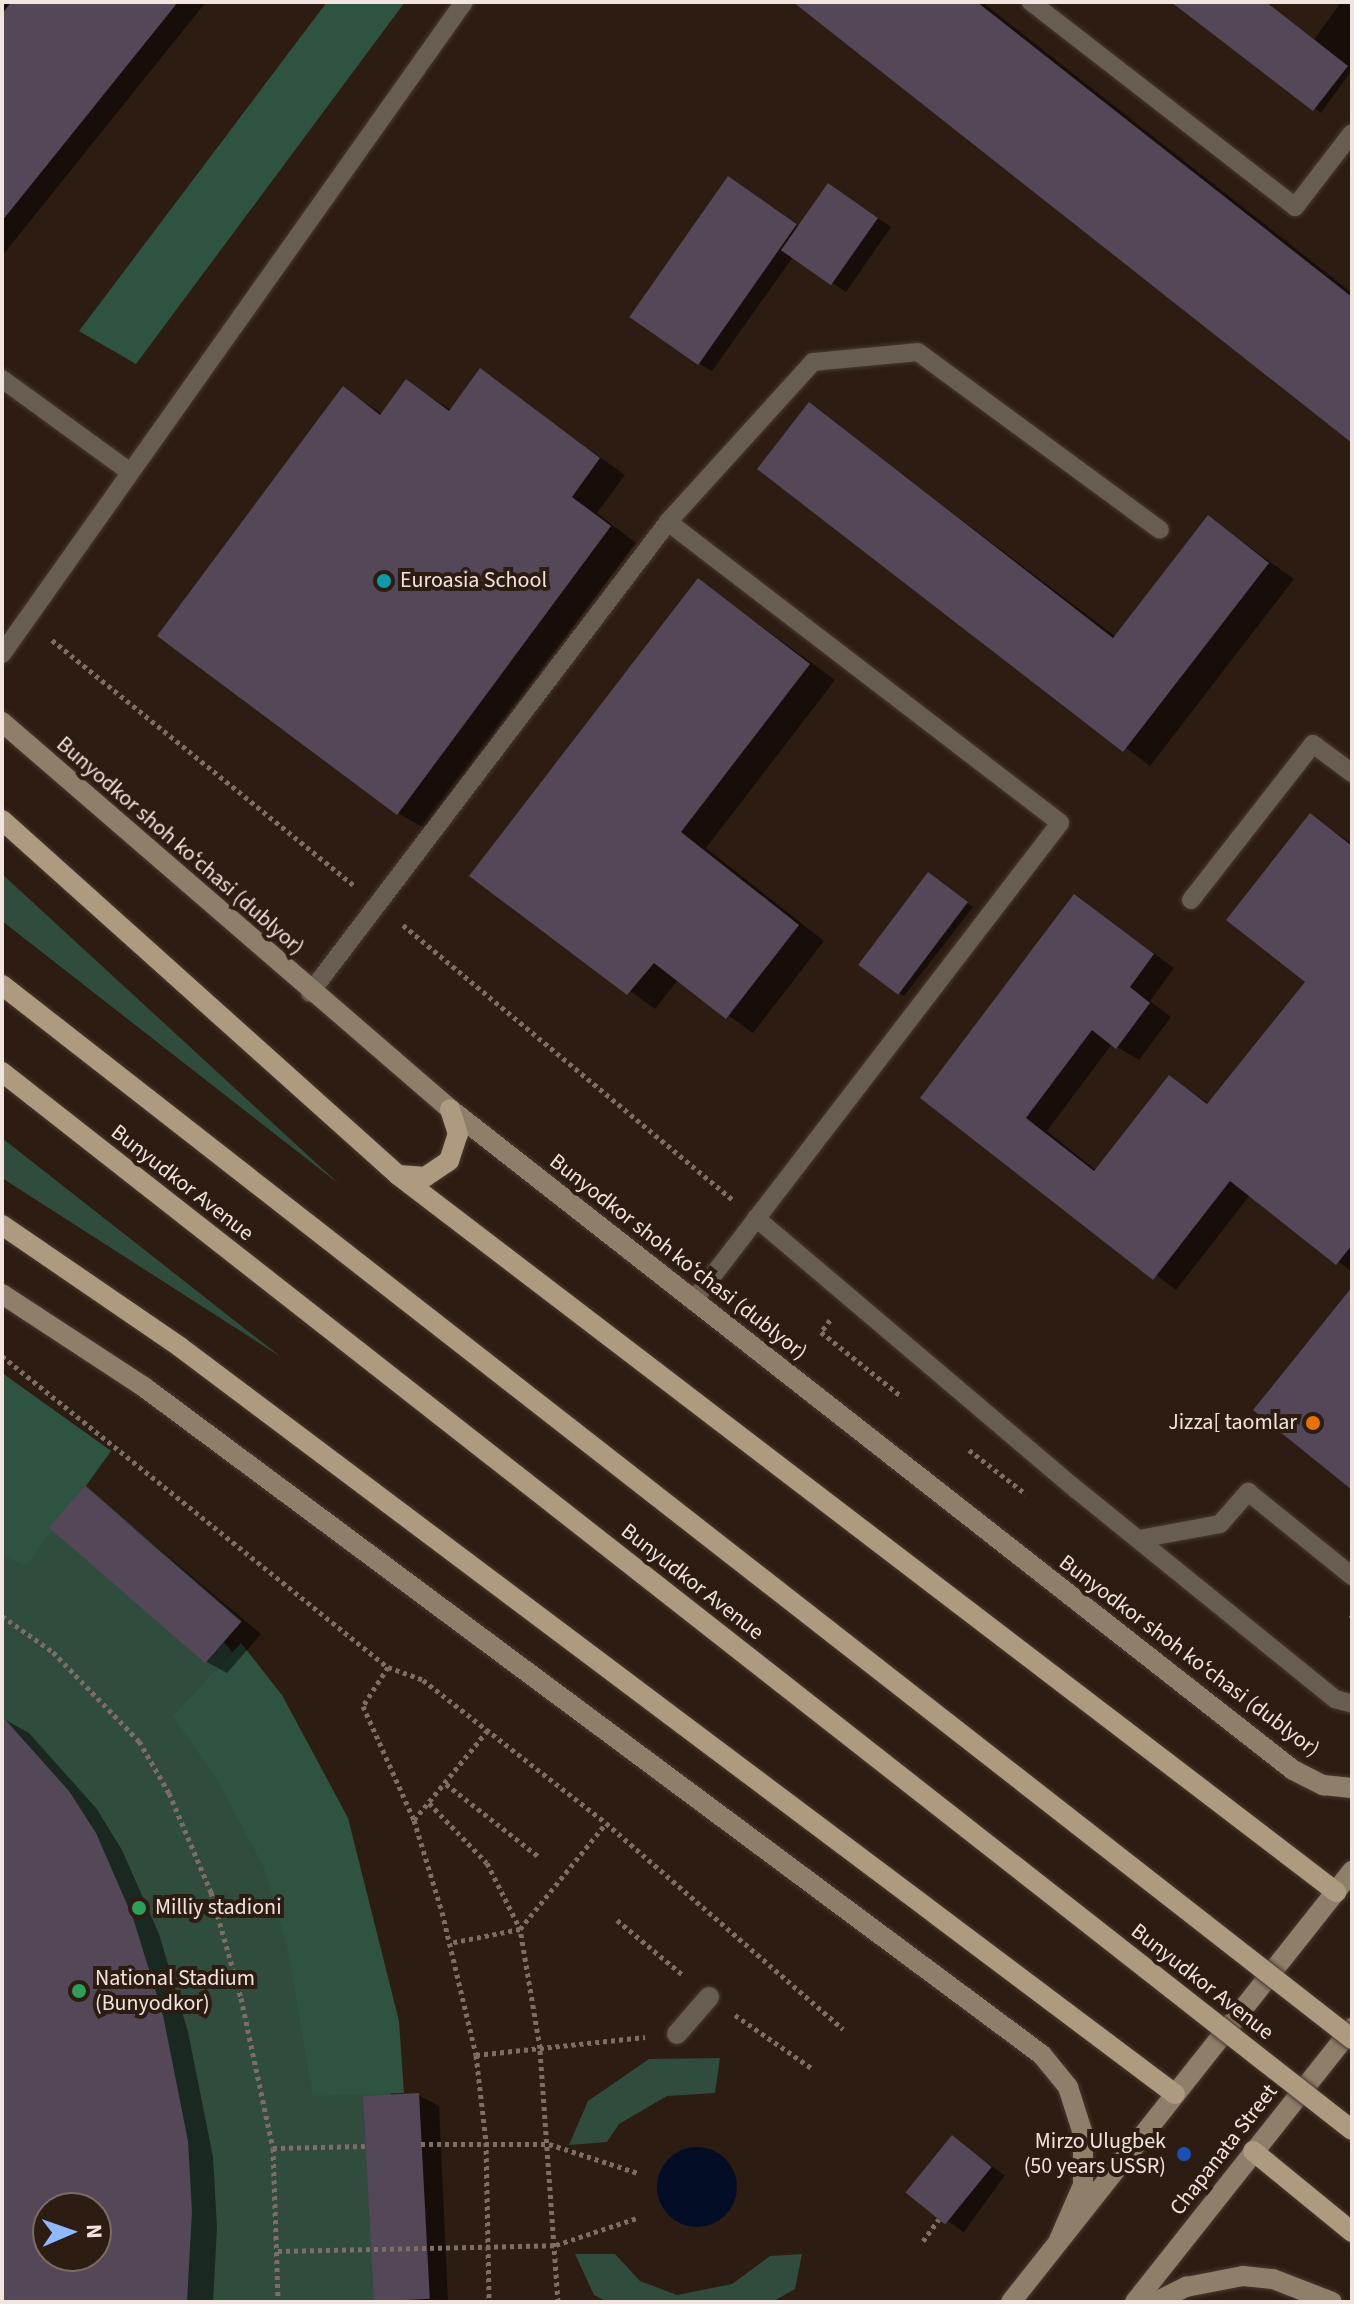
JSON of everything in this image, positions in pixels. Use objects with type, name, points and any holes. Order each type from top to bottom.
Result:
[{"type":"main road","points":[[2,820],[398,1175],[1336,1892]]},
{"type":"main road","name":"Bunyudkor Avenue","points":[[2,985],[1352,2039]]},
{"type":"main road","name":"Bunyudkor Avenue","points":[[2,1072],[1352,2130]]},
{"type":"main road","points":[[398,1175],[425,1177],[449,1161],[458,1134],[450,1109]]},
{"type":"main road","points":[[2,1225],[180,1347],[1175,2094]]},
{"type":"main road","points":[[1253,2151],[1352,2232]]},
{"type":"street","name":"Bunyodkor shoh koʻchasi (dublyor)","points":[[2,722],[310,993],[450,1109],[1293,1770],[1323,1785],[1352,1788]]},
{"type":"street","points":[[2,1294],[144,1387],[1042,2055],[1068,2087],[1083,2134],[1083,2185],[1059,2240]]},
{"type":"street","points":[[1011,2302],[1352,1871]]},
{"type":"street","points":[[677,2034],[709,1997]]},
{"type":"street","name":"Chapanata Street","points":[[1135,2302],[1352,2028]]},
{"type":"street","points":[[1156,2302],[1186,2287],[1243,2276],[1273,2279],[1332,2302]]},
{"type":"lane","points":[[2,654],[464,2]]},
{"type":"lane","points":[[1031,2],[1295,207],[1352,133]]},
{"type":"lane","points":[[310,993],[668,522],[813,362],[918,352],[1160,530]]},
{"type":"lane","points":[[2,379],[130,472]]},
{"type":"lane","points":[[668,522],[1060,823],[694,1300]]},
{"type":"lane","points":[[1191,900],[1313,744],[1352,773]]},
{"type":"lane","points":[[756,1218],[1335,1699],[1352,1704]]},
{"type":"lane","points":[[1139,1539],[1220,1524],[1248,1492],[1352,1576]]},
{"type":"path","points":[[827,1337],[902,1397]]},
{"type":"path","points":[[2,1356],[388,1667],[423,1680],[606,1823],[843,2029]]},
{"type":"path","points":[[969,1450],[1037,1503]]},
{"type":"path","points":[[2,1616],[53,1652],[98,1695],[139,1741],[169,1793],[211,1892],[241,1998],[273,2148],[278,2302]]},
{"type":"path","points":[[388,1667],[363,1706],[414,1820],[450,1943],[476,2055],[486,2142],[491,2245],[489,2302]]},
{"type":"path","points":[[414,1820],[488,1730]]},
{"type":"path","points":[[446,1784],[539,1857]]},
{"type":"path","points":[[429,1803],[487,1863],[520,1929],[540,2048],[558,2302]]},
{"type":"path","points":[[450,1943],[520,1929],[606,1823]]},
{"type":"path","points":[[617,1920],[709,1997],[813,2069]]},
{"type":"path","points":[[476,2055],[677,2034]]},
{"type":"path","points":[[421,2144],[549,2144],[638,2173]]},
{"type":"path","points":[[273,2148],[365,2146]]},
{"type":"path","points":[[278,2251],[556,2245],[637,2218]]},
{"type":"path","points":[[923,2241],[939,2219]]},
{"type":"green space","points":[[327,2],[405,2],[136,364],[79,331]]},
{"type":"green space","points":[[2,874],[339,1184],[2,921]]},
{"type":"green space","points":[[2,1138],[281,1357],[2,1178]]},
{"type":"green space","name":"Milliy stadioni","points":[[2,1373],[111,1451],[86,1486],[242,1621],[224,1642],[269,1701],[391,2094],[400,2302],[2,2302]]},
{"type":"green space","points":[[2,1373],[111,1451],[26,1566],[2,1555]]},
{"type":"green space","points":[[241,1643],[282,1695],[348,1818],[399,2021],[404,2093],[313,2096],[287,1947],[265,1870],[220,1785],[173,1716]]},
{"type":"green space","points":[[720,2058],[715,2093],[667,2096],[619,2124],[607,2142],[569,2145],[588,2101],[649,2059]]},
{"type":"green space","points":[[575,2254],[615,2254],[640,2281],[677,2295],[732,2284],[770,2256],[802,2254],[795,2289],[772,2302],[607,2302],[594,2295]]},
{"type":"water","points":[[697,2147],[712,2150],[725,2159],[734,2172],[737,2187],[734,2202],[725,2215],[712,2224],[697,2227],[682,2224],[669,2215],[660,2202],[657,2187],[660,2172],[669,2159],[682,2150]]},
{"type":"building","points":[[11,2],[178,2],[2,221],[2,14]]},
{"type":"building","points":[[793,2],[977,2],[1352,297],[1352,443]]},
{"type":"building","points":[[1171,2],[1266,2],[1348,66],[1313,111]]},
{"type":"building","points":[[728,176],[797,224],[698,365],[629,317]]},
{"type":"building","points":[[828,183],[878,218],[831,285],[781,250]]},
{"type":"building","name":"Euroasia School","points":[[480,368],[600,458],[572,497],[611,526],[397,815],[157,636],[343,386],[380,415],[406,379],[449,411]]},
{"type":"building","points":[[809,402],[1113,638],[1208,515],[1269,563],[1123,752],[757,469]]},
{"type":"building","points":[[698,578],[810,664],[681,832],[799,925],[726,1019],[654,963],[627,995],[469,876]]},
{"type":"building","points":[[1310,813],[1352,846],[1352,1245],[1336,1265],[1230,1181],[1153,1280],[920,1098],[1074,894],[1154,954],[1130,987],[1150,1003],[1116,1049],[1092,1030],[1026,1118],[1094,1171],[1169,1075],[1207,1104],[1305,982],[1226,920]]},
{"type":"building","points":[[928,872],[968,902],[898,995],[858,965]]},
{"type":"building","points":[[1352,1287],[1352,1490],[1253,1410]]},
{"type":"building","points":[[85,1486],[241,1622],[205,1663],[49,1528]]},
{"type":"building","name":"Milliy stadioni","points":[[2,1716],[69,1791],[96,1833],[133,1918],[163,2015],[188,2141],[192,2211],[187,2302],[2,2302]]},
{"type":"building","points":[[419,2093],[430,2299],[374,2302],[363,2096]]},
{"type":"building","points":[[952,2135],[992,2167],[945,2225],[905,2193]]},
{"type":"place","name":"Euroasia School","points":[[384,581]]},
{"type":"place","name":"Jizza[ taomlar","points":[[1313,1423]]},
{"type":"place","name":"Milliy stadioni","points":[[139,1908]]},
{"type":"place","name":"National Stadium (Bunyodkor)","points":[[79,1991]]},
{"type":"place","name":"Mirzo Ulugbek (50 years USSR)","points":[[1184,2154]]}]
